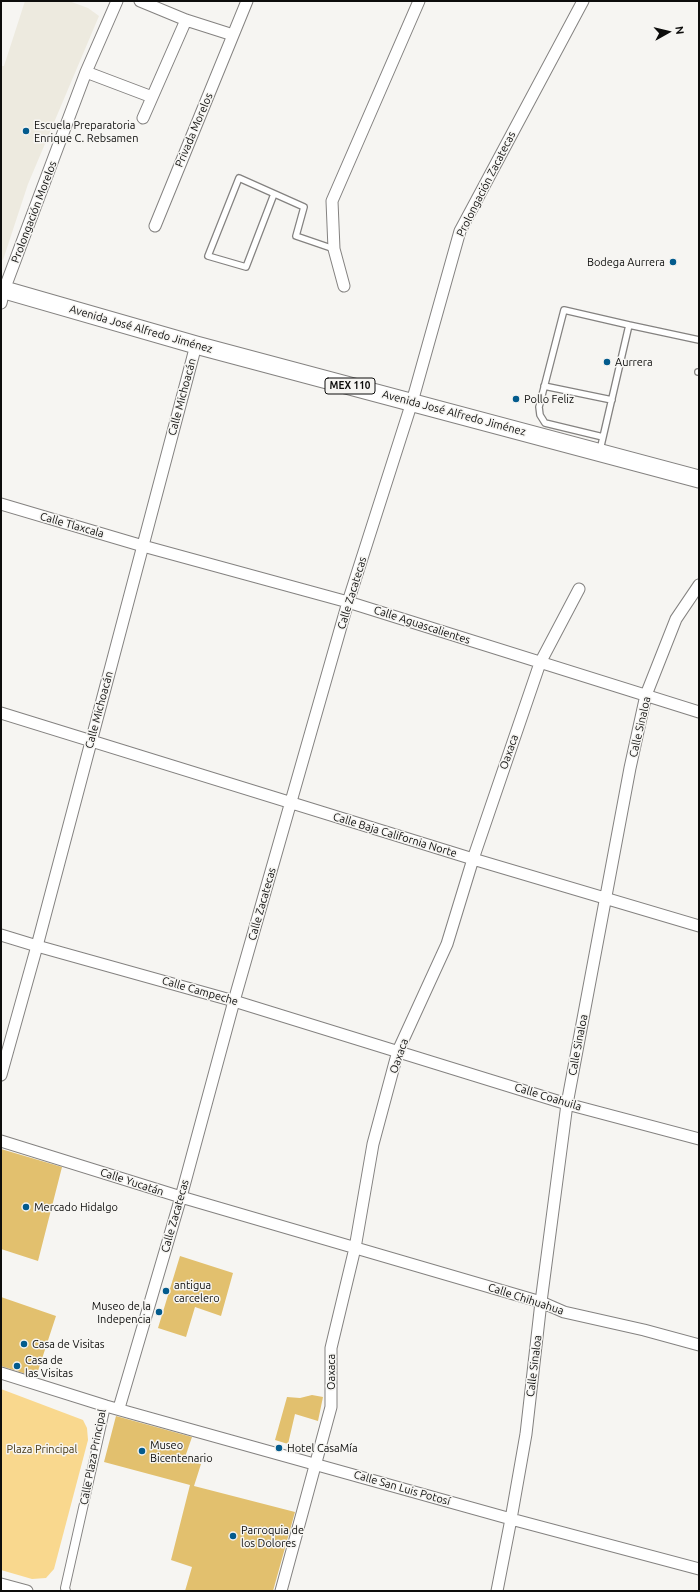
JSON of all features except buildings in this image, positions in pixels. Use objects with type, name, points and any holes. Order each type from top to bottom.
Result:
[{"type":"main road","name":"Avenida José Alfredo Jiménez","points":[[2,294],[412,402],[601,444],[699,479]]},
{"type":"street","name":"Prolongación Morelos","points":[[2,294],[86,72],[117,1]]},
{"type":"street","points":[[140,1],[186,20],[233,35]]},
{"type":"street","name":"Privada Morelos","points":[[155,226],[247,1]]},
{"type":"street","points":[[344,286],[334,249],[332,201],[419,1]]},
{"type":"street","name":"Prolongación Zacatecas","points":[[412,402],[460,231],[583,1]]},
{"type":"street","points":[[142,118],[186,20]]},
{"type":"street","points":[[86,72],[152,98]]},
{"type":"street","name":"Calle Michoacán","points":[[1,1075],[38,946],[196,345]]},
{"type":"street","name":"Calle Zacatecas","points":[[119,1408],[348,602],[412,402]]},
{"type":"street","name":"Calle Tlaxcala","points":[[1,504],[143,546]]},
{"type":"street","name":"Calle Aguascalientes","points":[[143,546],[348,602],[699,712]]},
{"type":"street","name":"Calle Sinaloa","points":[[497,1591],[526,1434],[541,1302],[567,1104],[630,768],[646,695],[676,619],[699,585]]},
{"type":"street","name":"Oaxaca","points":[[281,1591],[331,1407],[331,1348],[355,1248],[373,1144],[398,1051],[447,944],[473,859],[540,663],[579,589]]},
{"type":"street","name":"Calle Baja California Norte","points":[[1,713],[473,859],[699,926]]},
{"type":"street","name":"Calle Campeche","points":[[1,935],[234,1001],[398,1051]]},
{"type":"street","name":"Calle Coahuila","points":[[398,1051],[567,1104],[699,1139]]},
{"type":"street","name":"Calle Yucatán","points":[[1,1140],[180,1197],[355,1248]]},
{"type":"street","name":"Calle Chihuahua","points":[[355,1248],[541,1302],[564,1312],[644,1330],[699,1345]]},
{"type":"street","name":"Calle Plaza Principal","points":[[1,1373],[106,1406],[65,1588],[66,1591]]},
{"type":"street","name":"Calle San Luis Potosí","points":[[106,1406],[119,1408],[511,1519],[699,1569]]},
{"type":"street","points":[[1,1584],[27,1591]]},
{"type":"lane","points":[[274,194],[246,267],[208,256],[239,178],[304,207],[296,236],[334,249]]},
{"type":"lane","points":[[629,325],[601,444],[546,423],[540,414],[539,407],[564,310],[699,340]]},
{"type":"lane","points":[[544,386],[612,400]]},
{"type":"shaded area","name":"Escuela Preparatoria Enrique C. Rebsamen","points":[[25,1],[69,1],[88,8],[99,16],[28,184],[3,260],[1,259],[1,66],[4,66]]},
{"type":"green space","name":"Plaza Principal","points":[[1,1389],[83,1420],[87,1428],[88,1440],[54,1569],[46,1578],[32,1579],[1,1570]]},
{"type":"place","name":"Escuela Preparatoria Enrique C. Rebsamen","points":[[26,131]]},
{"type":"place","name":"Bodega Aurrera","points":[[673,262]]},
{"type":"place","name":"Aurrera","points":[[607,362]]},
{"type":"place","name":"Pollo Feliz","points":[[516,399]]},
{"type":"place","name":"Mercado Hidalgo","points":[[26,1207]]},
{"type":"place","name":"antigua carcelero","points":[[166,1291]]},
{"type":"place","name":"Museo de la Indepencia","points":[[159,1312]]},
{"type":"place","name":"Casa de Visitas","points":[[24,1344]]},
{"type":"place","name":"Casa de las Visitas","points":[[17,1366]]},
{"type":"place","name":"Hotel CasaMía","points":[[279,1448]]},
{"type":"place","name":"Museo Bicentenario","points":[[142,1451]]},
{"type":"place","name":"Parroquia de los Dolores","points":[[233,1536]]}]
